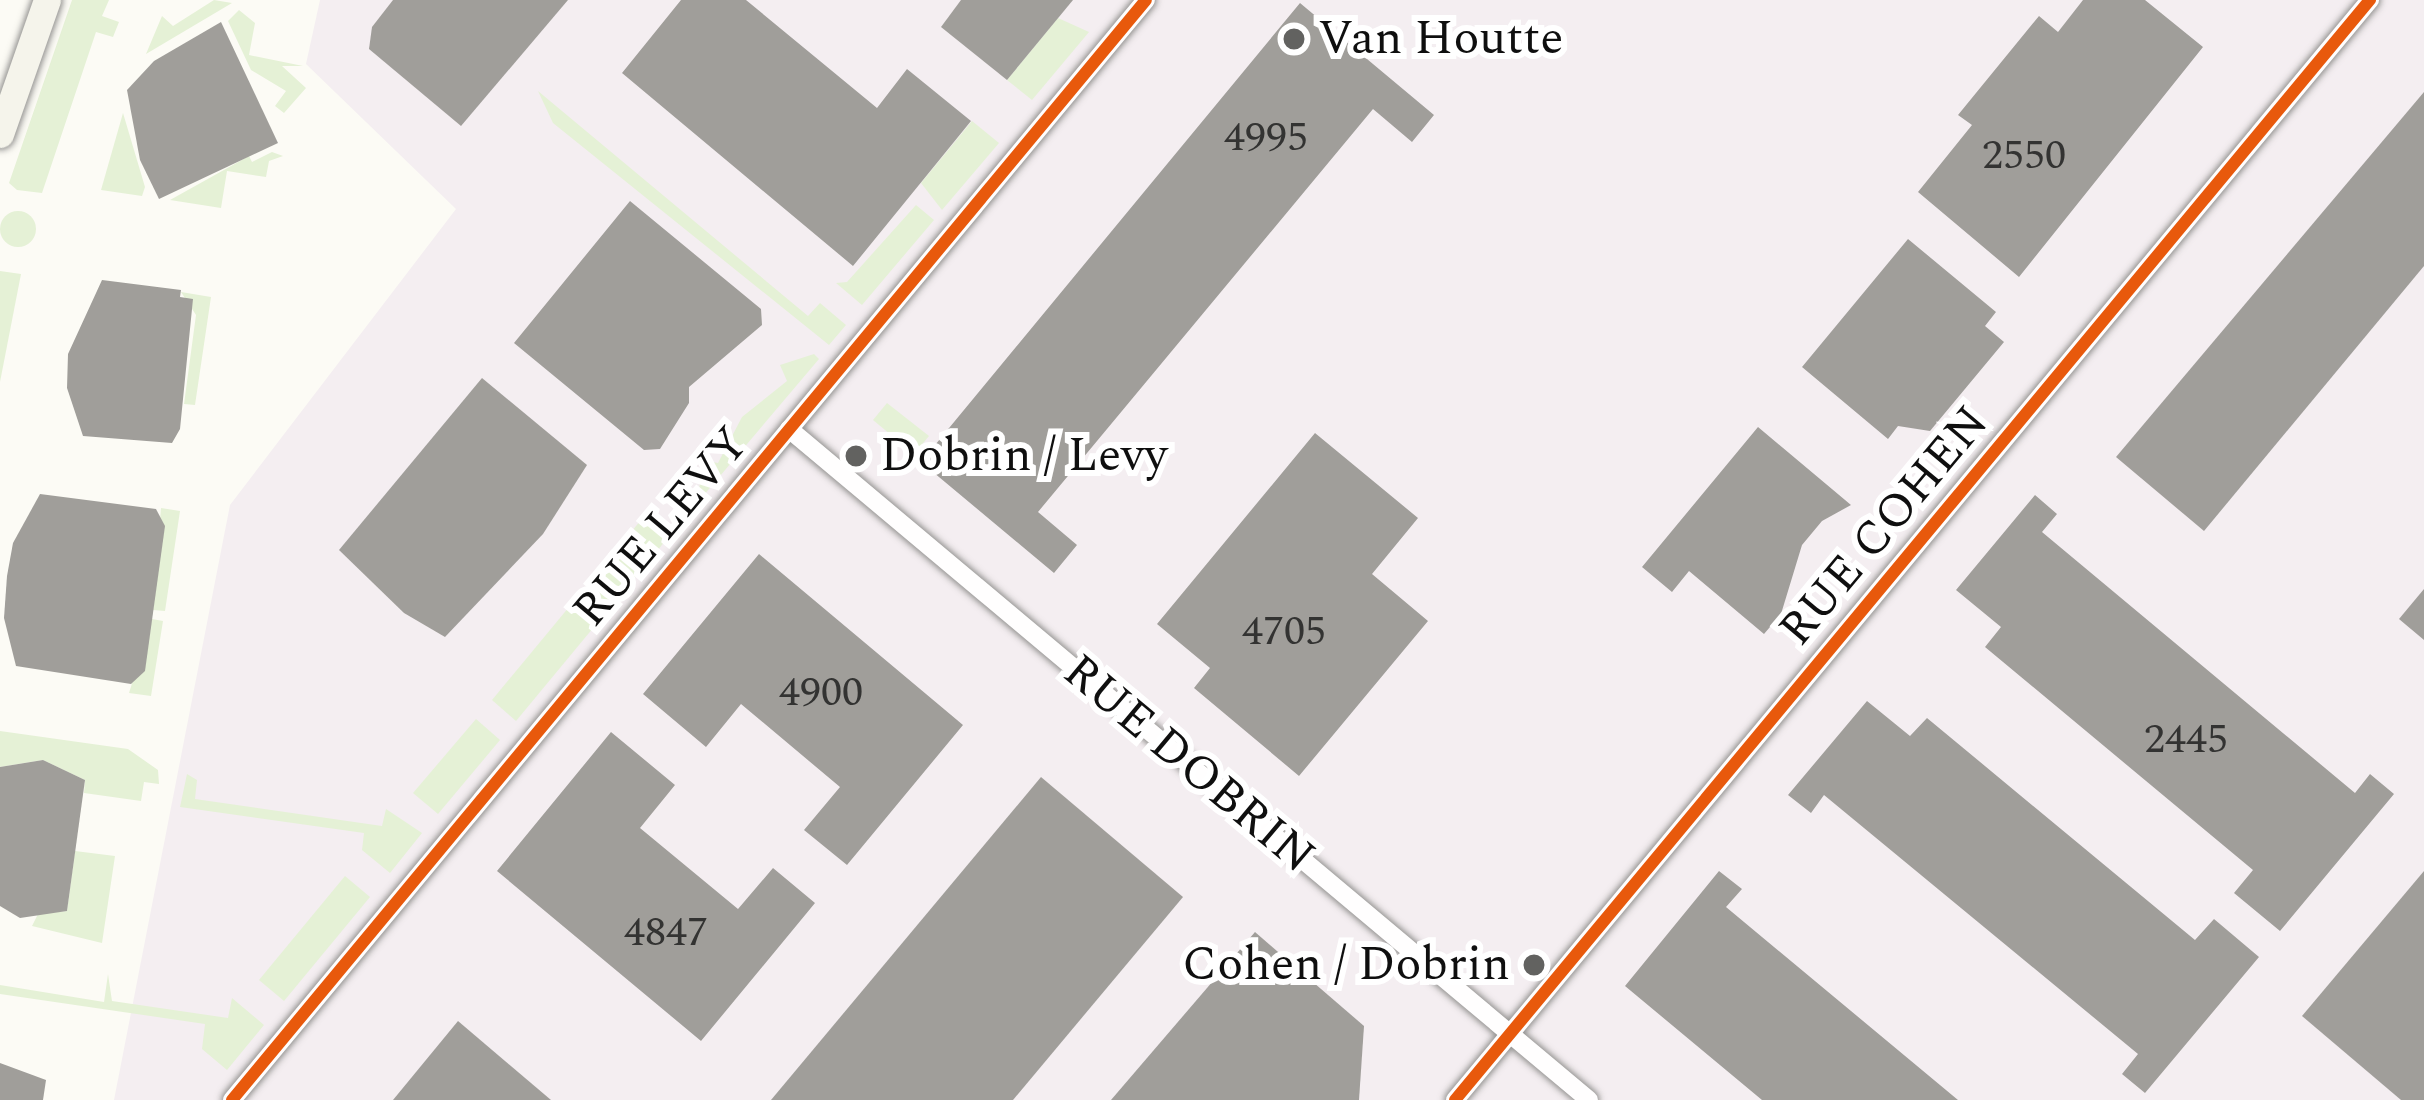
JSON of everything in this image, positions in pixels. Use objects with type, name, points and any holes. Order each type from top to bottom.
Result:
[{"type":"main road","points":[[0,134],[47,0]]},
{"type":"street","name":"RUE LEVY","points":[[232,1100],[1146,0]]},
{"type":"street","name":"RUE COHEN","points":[[1455,1100],[2370,0]]},
{"type":"street","name":"RUE DOBRIN","points":[[789,429],[1589,1100]]},
{"type":"shaded area","points":[[320,0],[2424,0],[2424,1100],[114,1100],[230,505],[456,209],[306,64]]},
{"type":"green space","points":[[72,0],[109,0],[102,16],[119,22],[113,37],[96,32],[42,193],[17,190],[9,183]]},
{"type":"green space","points":[[214,0],[232,3],[146,54],[162,16],[173,26]]},
{"type":"green space","points":[[239,10],[255,23],[249,55],[303,66],[282,66],[306,88],[284,113],[275,106],[286,91],[251,70],[228,21]]},
{"type":"green space","points":[[1058,18],[1089,32],[1032,100],[1007,80]]},
{"type":"green space","points":[[538,91],[808,316],[820,303],[846,325],[829,345],[553,123]]},
{"type":"green space","points":[[123,113],[145,187],[142,196],[101,190]]},
{"type":"green space","points":[[972,121],[999,143],[942,210],[921,183]]},
{"type":"green space","points":[[272,152],[283,156],[269,161],[266,177],[227,171],[221,208],[170,200],[249,156],[252,162]]},
{"type":"green space","points":[[916,205],[934,220],[862,305],[836,283],[847,282]]},
{"type":"green space","points":[[18,211],[30,217],[36,229],[30,241],[18,247],[6,241],[0,229],[6,217]]},
{"type":"green space","points":[[0,271],[21,274],[0,382]]},
{"type":"green space","points":[[181,292],[211,297],[195,405],[184,404],[196,315]]},
{"type":"green space","points":[[814,354],[819,359],[698,502],[702,460],[718,463],[742,417],[787,381],[780,365]]},
{"type":"green space","points":[[887,403],[929,436],[914,454],[873,420]]},
{"type":"green space","points":[[161,508],[180,511],[165,611],[153,610]]},
{"type":"green space","points":[[646,514],[671,534],[516,721],[492,700]]},
{"type":"green space","points":[[152,619],[163,621],[151,696],[129,693]]},
{"type":"green space","points":[[476,719],[500,740],[438,814],[413,793]]},
{"type":"green space","points":[[0,731],[128,749],[158,770],[159,784],[144,782],[141,801],[84,793],[85,780],[43,760],[0,767]]},
{"type":"green space","points":[[187,774],[197,780],[195,799],[382,826],[386,809],[422,833],[390,873],[362,850],[364,833],[180,807]]},
{"type":"green space","points":[[75,851],[115,856],[102,943],[32,926],[38,914],[67,911]]},
{"type":"green space","points":[[345,876],[370,897],[284,1001],[259,980]]},
{"type":"green space","points":[[108,974],[112,1001],[228,1018],[232,998],[264,1025],[227,1070],[202,1049],[205,1024],[0,994],[0,985],[104,1002]]},
{"type":"building","points":[[393,0],[568,0],[461,126],[369,49],[372,27]]},
{"type":"building","points":[[681,0],[746,0],[877,108],[907,69],[971,121],[853,266],[622,73]]},
{"type":"building","points":[[961,0],[1073,0],[1007,80],[941,27]]},
{"type":"building","points":[[2083,0],[2145,0],[2203,47],[2019,277],[1918,192],[1972,125],[1958,115],[2039,16],[2058,32]]},
{"type":"building","points":[[1300,3],[1434,115],[1412,142],[1373,109],[1038,512],[1077,545],[1054,573],[921,462]]},
{"type":"building","points":[[221,22],[278,143],[159,199],[140,160],[127,90],[154,61]]},
{"type":"building","points":[[2424,92],[2424,266],[2204,531],[2116,457]]},
{"type":"building","points":[[630,201],[761,309],[762,325],[689,387],[689,403],[660,449],[644,450],[514,343]]},
{"type":"building","points":[[1908,239],[1996,312],[1985,326],[2004,342],[1930,431],[1898,426],[1888,439],[1802,367]]},
{"type":"building","points":[[102,280],[181,290],[180,297],[193,299],[180,429],[172,443],[83,436],[67,388],[68,354]]},
{"type":"building","points":[[482,378],[587,465],[543,534],[445,637],[404,613],[339,550]]},
{"type":"building","points":[[1758,427],[1851,505],[1822,521],[1802,545],[1781,614],[1764,634],[1689,571],[1672,592],[1642,567]]},
{"type":"building","points":[[1315,433],[1418,518],[1372,574],[1428,621],[1299,776],[1194,688],[1210,668],[1157,624]]},
{"type":"building","points":[[40,494],[156,509],[165,526],[145,671],[131,684],[16,666],[4,618],[7,576],[13,543]]},
{"type":"building","points":[[2035,495],[2057,514],[2042,532],[2355,793],[2370,774],[2394,794],[2280,931],[2234,893],[2253,870],[1985,647],[2001,627],[1956,590]]},
{"type":"building","points":[[759,554],[963,725],[847,865],[804,830],[840,787],[741,704],[706,747],[643,694]]},
{"type":"building","points":[[2424,589],[2424,640],[2399,619]]},
{"type":"building","points":[[1867,701],[1910,736],[1927,718],[2195,940],[2214,919],[2259,957],[2145,1093],[2122,1074],[2138,1054],[1824,795],[1811,813],[1788,795]]},
{"type":"building","points":[[611,732],[675,785],[640,828],[738,909],[773,868],[815,903],[701,1041],[497,871]]},
{"type":"building","points":[[43,760],[85,780],[67,911],[20,918],[0,906],[0,767]]},
{"type":"building","points":[[1041,777],[1183,897],[1013,1100],[771,1100]]},
{"type":"building","points":[[1719,871],[1742,889],[1726,907],[1958,1100],[1762,1100],[1625,986]]},
{"type":"building","points":[[2424,871],[2424,1100],[2401,1100],[2302,1016]]},
{"type":"building","points":[[1255,932],[1364,1026],[1359,1100],[1111,1100]]},
{"type":"building","points":[[458,1021],[551,1100],[393,1100]]},
{"type":"building","points":[[0,1063],[46,1080],[43,1100],[0,1100]]},
{"type":"cycle path","points":[[232,1100],[1146,0]]},
{"type":"cycle path","points":[[1455,1100],[2370,0]]},
{"type":"place","name":"Van Houtte","points":[[1294,39]]},
{"type":"place","name":"Dobrin / Levy","points":[[856,456]]},
{"type":"place","name":"Cohen / Dobrin","points":[[1534,965]]}]
